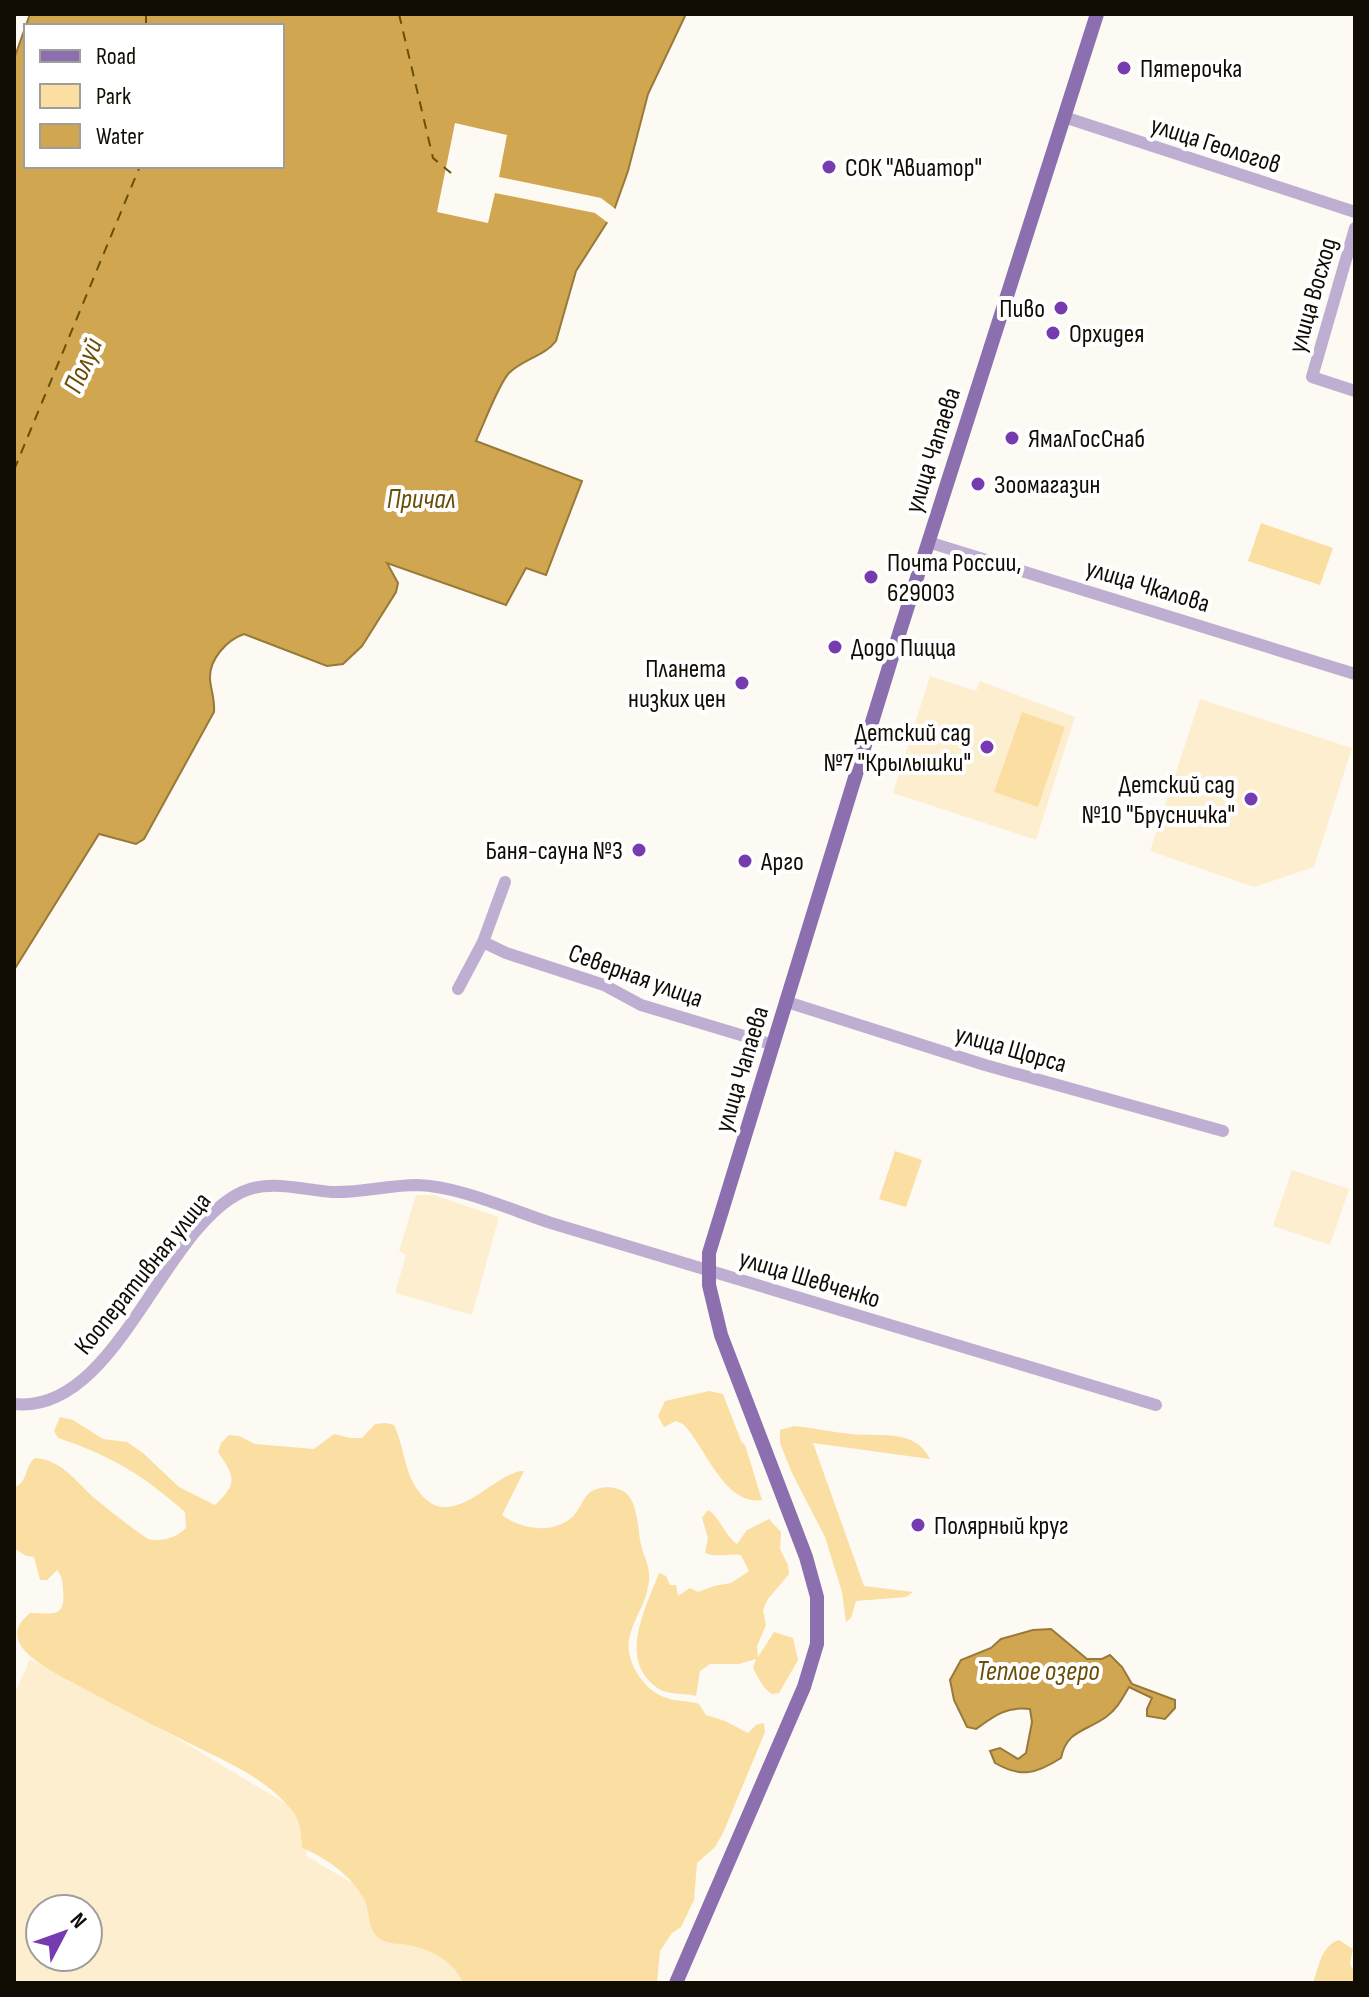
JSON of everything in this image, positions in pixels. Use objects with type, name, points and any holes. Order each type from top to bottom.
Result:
[{"type":"main road","name":"улица Чапаева","points":[[676,1983],[804,1687],[815,1657],[818,1634],[817,1597],[806,1557],[730,1362],[712,1298],[709,1253],[928,542],[1097,14]]},
{"type":"street","name":"улица Геологов","points":[[1064,117],[1355,212]]},
{"type":"street","name":"улица Восход","points":[[1355,228],[1312,377],[1355,391]]},
{"type":"street","name":"улица Чкалова","points":[[928,542],[1355,674]]},
{"type":"street","points":[[458,989],[483,942],[505,882]]},
{"type":"street","name":"Северная улица","points":[[483,942],[506,953],[604,985],[653,1009],[774,1045]]},
{"type":"street","name":"улица Щорса","points":[[787,1002],[985,1065],[1223,1131]]},
{"type":"street","name":"Кооперативная улица","points":[[14,1404],[42,1402],[56,1397],[87,1375],[129,1326],[190,1240],[217,1210],[244,1191],[274,1186],[334,1192],[418,1185],[452,1191]]},
{"type":"street","name":"улица Шевченко","points":[[452,1191],[1156,1405]]},
{"type":"shaded area","name":"Детский сад №7 \"Крылышки\"","points":[[930,676],[976,691],[980,681],[1075,717],[1036,840],[893,793]]},
{"type":"shaded area","name":"Детский сад №10 \"Брусничка\"","points":[[1200,699],[1352,748],[1314,867],[1254,887],[1150,851]]},
{"type":"shaded area","points":[[1292,1170],[1349,1189],[1330,1245],[1273,1226]]},
{"type":"shaded area","points":[[416,1195],[434,1195],[499,1217],[472,1315],[395,1293],[406,1255],[399,1251]]},
{"type":"shaded area","points":[[30,1659],[170,1734],[313,1820],[306,1856],[373,1895],[484,1983],[14,1983],[14,1695]]},
{"type":"green space","points":[[1261,523],[1333,548],[1320,585],[1248,561]]},
{"type":"green space","points":[[1022,712],[1065,727],[1038,807],[994,792]]},
{"type":"green space","points":[[895,1151],[922,1160],[906,1207],[879,1199]]},
{"type":"green space","points":[[709,1391],[723,1394],[745,1445],[762,1500],[749,1499],[737,1493],[716,1472],[683,1424],[676,1421],[664,1427],[658,1416],[665,1401]]},
{"type":"green space","points":[[60,1417],[73,1420],[103,1439],[127,1442],[179,1487],[215,1505],[228,1491],[232,1480],[218,1452],[229,1435],[255,1444],[314,1449],[334,1434],[362,1438],[375,1424],[386,1423],[394,1425],[409,1474],[430,1503],[444,1507],[458,1505],[500,1480],[524,1471],[502,1515],[517,1524],[544,1528],[562,1524],[573,1516],[588,1494],[597,1489],[613,1488],[627,1494],[635,1509],[649,1576],[646,1594],[630,1637],[631,1660],[637,1673],[659,1695],[699,1704],[706,1715],[748,1733],[756,1725],[764,1723],[765,1732],[723,1833],[715,1847],[697,1863],[694,1900],[681,1927],[672,1933],[660,1951],[657,1983],[463,1983],[454,1968],[434,1953],[386,1942],[375,1934],[359,1891],[337,1868],[302,1848],[296,1817],[269,1788],[240,1769],[47,1668],[24,1650],[17,1630],[21,1623],[30,1613],[57,1612],[63,1599],[62,1579],[57,1570],[47,1580],[40,1580],[34,1557],[14,1548],[14,1488],[22,1482],[35,1458],[60,1466],[99,1502],[148,1539],[168,1538],[186,1528],[185,1512],[155,1487],[110,1459],[58,1438],[54,1431]]},
{"type":"green space","points":[[794,1426],[906,1438],[923,1449],[930,1459],[813,1443],[864,1586],[913,1592],[906,1597],[856,1601],[851,1618],[846,1622],[842,1592],[825,1537],[780,1443],[780,1430]]},
{"type":"green space","points":[[708,1510],[737,1544],[747,1530],[769,1519],[781,1532],[780,1549],[789,1574],[763,1610],[766,1625],[757,1646],[758,1657],[774,1632],[793,1638],[798,1660],[779,1693],[772,1694],[761,1682],[753,1668],[756,1659],[739,1664],[710,1664],[700,1671],[696,1696],[659,1689],[646,1677],[639,1664],[638,1634],[659,1573],[666,1576],[670,1585],[676,1585],[678,1596],[690,1588],[698,1592],[731,1583],[749,1571],[741,1555],[705,1553],[708,1538],[702,1518]]},
{"type":"green space","points":[[1339,1940],[1353,1949],[1350,1964],[1355,1973],[1355,1983],[1313,1983],[1324,1952]]},
{"type":"water","points":[[30,14],[686,14],[648,94],[628,171],[613,213],[576,271],[556,341],[509,373],[476,441],[582,481],[546,575],[526,568],[506,605],[387,563],[398,583],[396,592],[362,646],[343,664],[327,666],[244,634],[231,641],[220,651],[210,672],[214,712],[144,839],[136,844],[99,834],[14,970],[14,59],[24,31],[24,168],[284,168],[284,24],[26,24]]},
{"type":"water","name":"Теплое озеро","points":[[1051,1629],[1087,1659],[1102,1659],[1110,1655],[1132,1684],[1175,1700],[1175,1708],[1165,1719],[1147,1716],[1152,1698],[1129,1687],[1113,1711],[1072,1737],[1061,1758],[1028,1772],[1013,1771],[995,1763],[990,1751],[1000,1748],[1018,1759],[1026,1753],[1032,1722],[1030,1709],[1008,1711],[976,1729],[967,1727],[954,1700],[950,1680],[961,1660],[991,1648],[1001,1639],[1033,1630]]},
{"type":"pier","points":[[455,123],[507,135],[499,177],[601,198],[618,211],[611,225],[595,213],[495,193],[488,223],[437,212]]},
{"type":"ferry route","points":[[146,14],[146,24]]},
{"type":"ferry route","points":[[399,14],[433,158],[451,173]]},
{"type":"ferry route","points":[[14,470],[139,168]]},
{"type":"place","name":"Пятерочка","points":[[1124,68]]},
{"type":"place","name":"СОК \"Авиатор\"","points":[[829,167]]},
{"type":"place","name":"Пиво","points":[[1061,308]]},
{"type":"place","name":"Орхидея","points":[[1053,333]]},
{"type":"place","name":"ЯмалГосСнаб","points":[[1012,438]]},
{"type":"place","name":"Зоомагазин","points":[[978,484]]},
{"type":"place","name":"Почта России, 629003","points":[[871,577]]},
{"type":"place","name":"Додо Пицца","points":[[835,647]]},
{"type":"place","name":"Планета низких цен","points":[[742,683]]},
{"type":"place","name":"Детский сад №7 \"Крылышки\"","points":[[987,747]]},
{"type":"place","name":"Детский сад №10 \"Брусничка\"","points":[[1251,799]]},
{"type":"place","name":"Баня-сауна №3","points":[[639,850]]},
{"type":"place","name":"Арго","points":[[745,861]]},
{"type":"place","name":"Полярный круг","points":[[918,1525]]},
{"type":"water label","name":"Полуй","points":[[82,365]]},
{"type":"water label","name":"Причал","points":[[421,498]]}]
